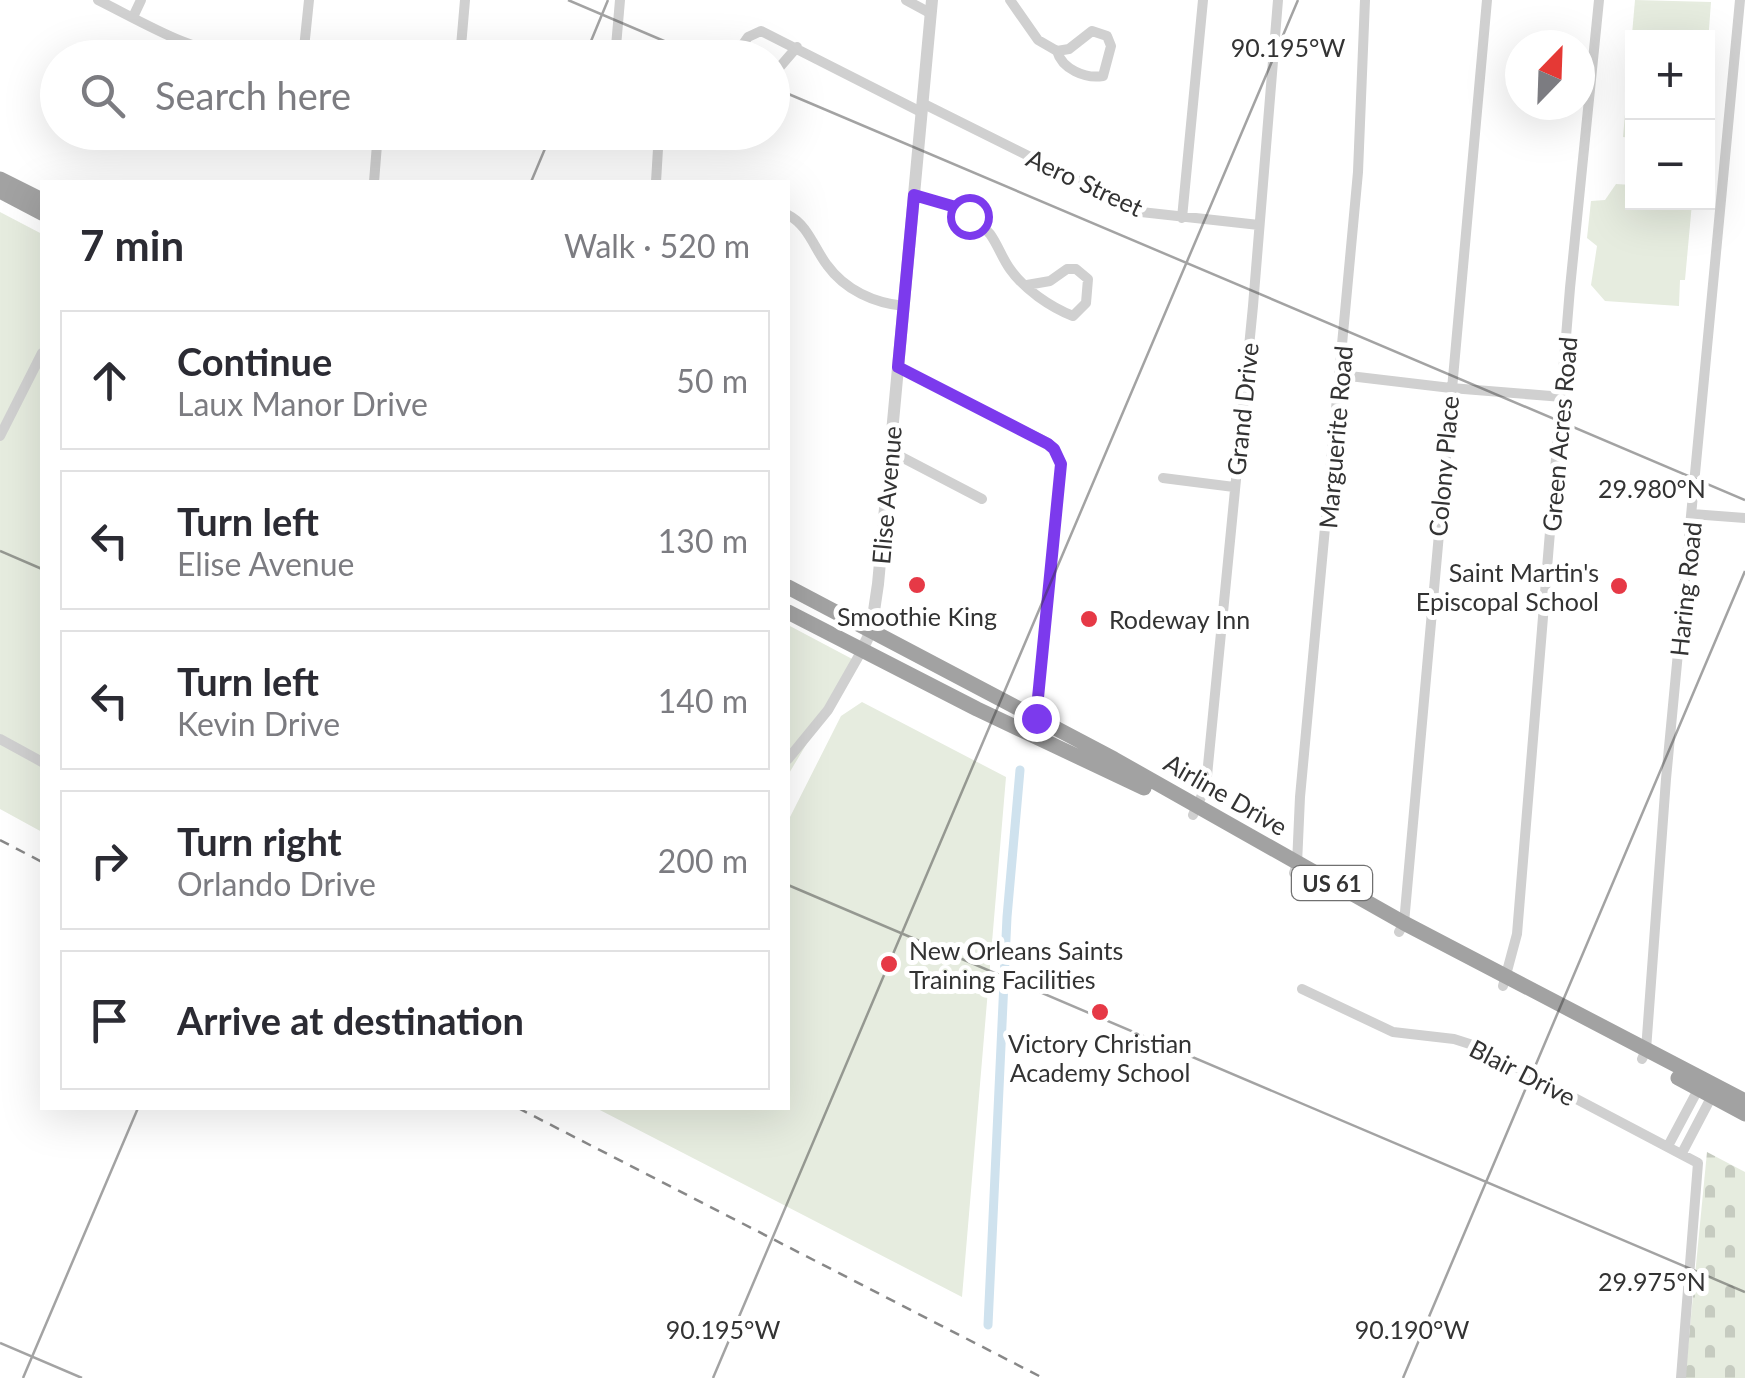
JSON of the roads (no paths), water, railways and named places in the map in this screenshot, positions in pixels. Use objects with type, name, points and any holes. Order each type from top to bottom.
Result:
[{"type":"highway","points":[[0,179],[40,199]]},
{"type":"highway","points":[[0,190],[40,211]]},
{"type":"highway","name":"Airline Drive","points":[[790,589],[1036,718],[1401,928],[1708,1087],[1745,1101]]},
{"type":"highway","name":"Airline Drive","points":[[790,613],[861,652],[1195,811]]},
{"type":"highway","name":"Airline Drive","points":[[1708,1087],[1745,1114]]},
{"type":"street","points":[[98,0],[182,40]]},
{"type":"street","points":[[133,18],[141,0]]},
{"type":"street","points":[[305,40],[308,0]]},
{"type":"street","points":[[461,40],[464,0]]},
{"type":"street","points":[[617,40],[620,0]]},
{"type":"street","points":[[906,0],[931,6]]},
{"type":"street","points":[[1010,0],[1038,40],[1058,51],[1069,49],[1092,31],[1107,36],[1111,46],[1103,76],[1077,72],[1060,60],[1058,51]]},
{"type":"street","points":[[1182,218],[1203,0]]},
{"type":"street","name":"Grand Drive","points":[[1195,811],[1206,786],[1278,0]]},
{"type":"street","name":"Marguerite Road","points":[[1296,869],[1358,172],[1365,0]]},
{"type":"street","name":"Colony Place","points":[[1401,928],[1487,0]]},
{"type":"street","name":"Green Acres Road","points":[[1505,981],[1517,934],[1599,0]]},
{"type":"street","name":"Haring Road","points":[[1644,1054],[1740,0]]},
{"type":"street","name":"Elise Avenue","points":[[861,652],[871,631],[931,6]]},
{"type":"street","name":"Aero Street","points":[[746,40],[761,31],[781,40]]},
{"type":"street","name":"Aero Street","points":[[790,44],[1140,212],[1259,225]]},
{"type":"street","points":[[790,55],[797,47]]},
{"type":"street","points":[[374,180],[377,150]]},
{"type":"street","points":[[656,180],[658,150]]},
{"type":"street","points":[[914,195],[952,206],[969,216],[990,234],[1012,272],[1027,286],[1058,310],[1073,316],[1086,303],[1088,279],[1076,269],[1067,270],[1050,281],[1027,286]]},
{"type":"street","points":[[790,216],[809,234],[826,265],[841,280],[859,293],[904,306]]},
{"type":"street","points":[[0,436],[40,357]]},
{"type":"street","points":[[898,367],[1048,444],[1061,464],[1033,736]]},
{"type":"street","points":[[1341,375],[1563,397]]},
{"type":"street","points":[[890,451],[982,499]]},
{"type":"street","points":[[1163,478],[1234,487]]},
{"type":"street","points":[[1692,514],[1745,518]]},
{"type":"street","points":[[790,756],[840,694],[861,652]]},
{"type":"street","points":[[0,740],[40,761]]},
{"type":"street","name":"Blair Drive","points":[[1302,990],[1394,1032],[1476,1046],[1682,1153]]},
{"type":"street","points":[[1668,1146],[1708,1087]]},
{"type":"street","points":[[1681,1378],[1699,1172],[1698,1163],[1682,1153],[1708,1087]]},
{"type":"waterway","points":[[988,1325],[1007,917],[1020,770]]},
{"type":"railway","points":[[0,840],[40,861]]},
{"type":"railway","points":[[522,1110],[1043,1378]]},
{"type":"place","name":"Smoothie King","points":[[917,585]]},
{"type":"place","name":"Saint Martin's Episcopal School","points":[[1619,586]]},
{"type":"place","name":"Rodeway Inn","points":[[1089,619]]},
{"type":"place","name":"New Orleans Saints Training Facilities","points":[[889,964]]},
{"type":"place","name":"Victory Christian Academy School","points":[[1100,1012]]}]
